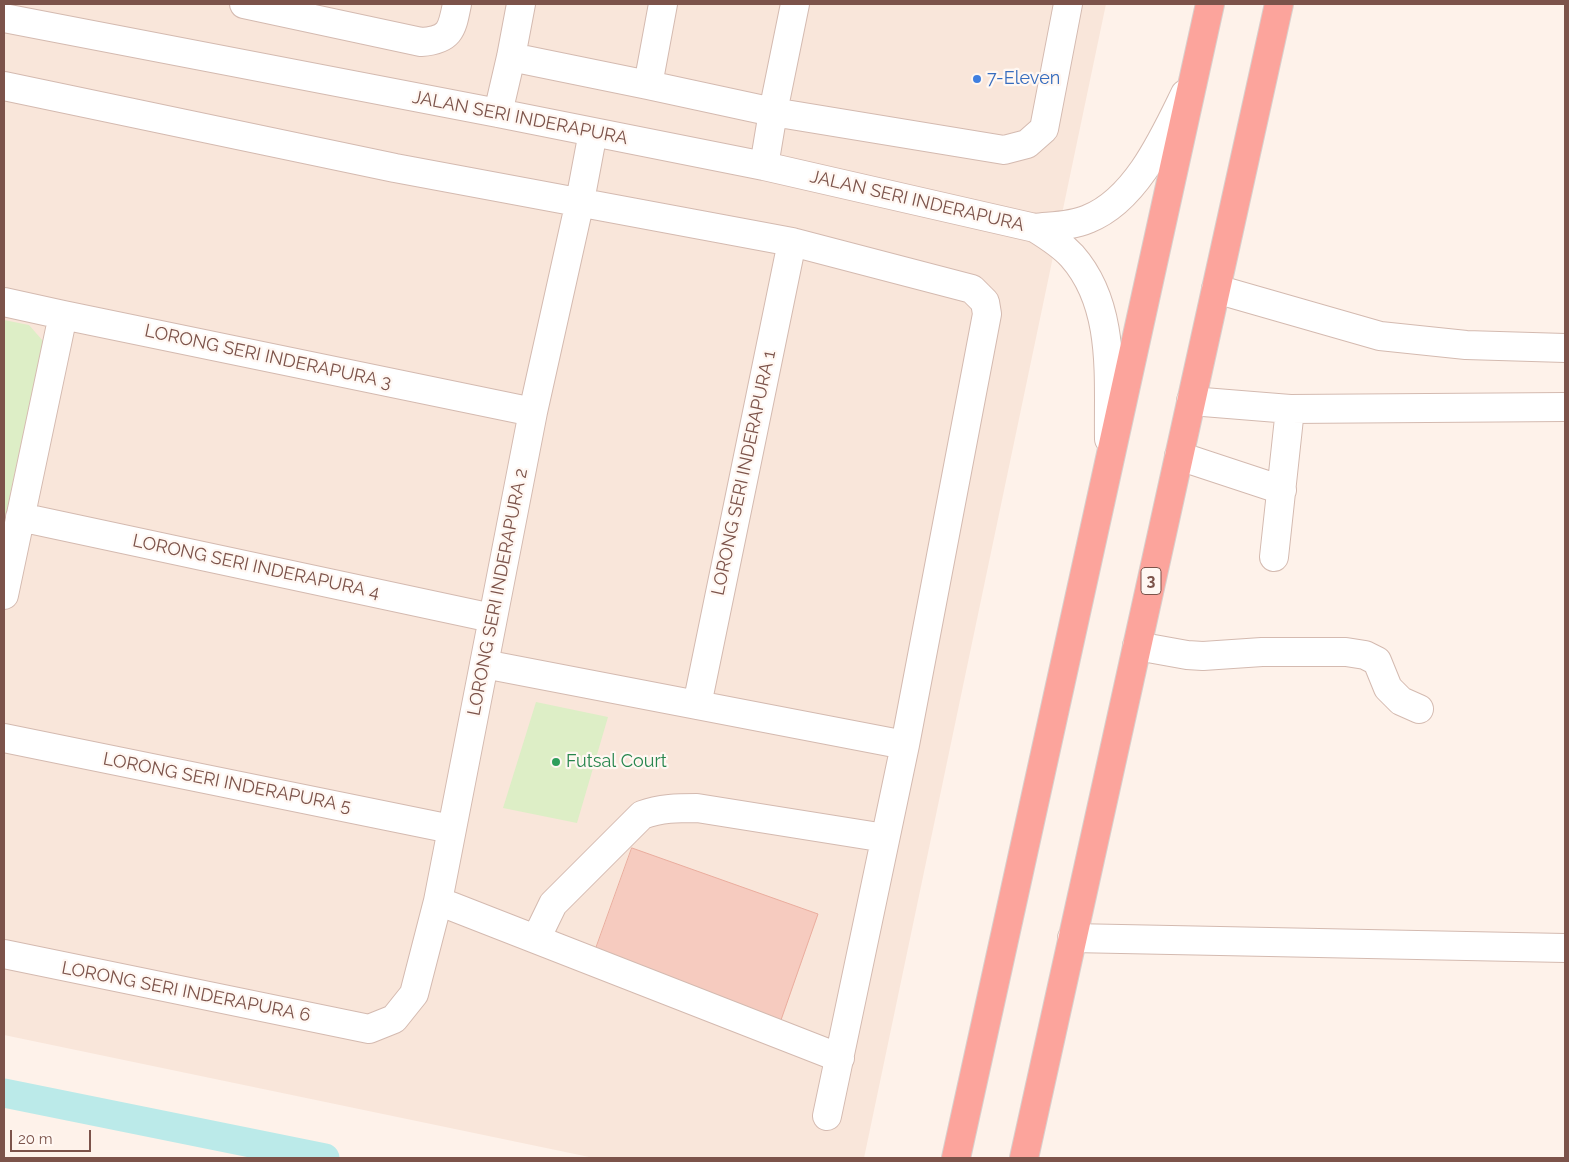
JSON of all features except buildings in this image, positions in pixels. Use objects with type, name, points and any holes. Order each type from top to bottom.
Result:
[{"type":"highway","points":[[956,1158],[1210,4]]},
{"type":"highway","name":"3","points":[[1024,1158],[1279,4]]},
{"type":"street","points":[[244,4],[421,42],[438,39],[452,28],[457,4]]},
{"type":"street","points":[[498,113],[521,4]]},
{"type":"street","points":[[648,85],[663,4]]},
{"type":"street","points":[[764,166],[795,4]]},
{"type":"street","points":[[511,57],[773,112],[1004,150],[1027,144],[1044,129],[1068,4]]},
{"type":"street","name":"JALAN SERI INDERAPURA","points":[[4,18],[764,166],[1035,228]]},
{"type":"street","points":[[1035,228],[1064,225],[1088,219],[1113,204],[1134,183],[1154,154],[1194,76]]},
{"type":"street","points":[[4,86],[395,168],[792,242],[972,290],[985,302],[987,314],[905,745],[827,1116]]},
{"type":"street","name":"LORONG SERI INDERAPURA 2","points":[[369,1029],[394,1019],[414,994],[438,901],[533,412],[580,202],[593,132]]},
{"type":"street","points":[[1035,228],[1057,242],[1072,255],[1087,276],[1099,303],[1105,328],[1108,362],[1109,460]]},
{"type":"street","name":"LORONG SERI INDERAPURA 1","points":[[697,705],[792,242]]},
{"type":"street","points":[[1216,289],[1380,336],[1466,345],[1565,348]]},
{"type":"street","name":"LORONG SERI INDERAPURA 3","points":[[4,302],[533,412]]},
{"type":"street","points":[[4,595],[64,315]]},
{"type":"street","points":[[1191,401],[1290,409],[1565,407]]},
{"type":"street","points":[[1274,556],[1290,409]]},
{"type":"street","points":[[1178,456],[1282,490]]},
{"type":"street","name":"LORONG SERI INDERAPURA 4","points":[[20,517],[492,618]]},
{"type":"street","points":[[1137,646],[1187,656],[1288,652],[1346,652],[1365,655],[1377,661],[1384,681],[1401,701],[1419,709]]},
{"type":"street","points":[[484,664],[905,745]]},
{"type":"street","name":"LORONG SERI INDERAPURA 5","points":[[4,738],[451,829]]},
{"type":"street","points":[[536,939],[553,904],[642,815],[656,810],[697,808],[885,838]]},
{"type":"street","points":[[438,901],[840,1058]]},
{"type":"street","points":[[1072,938],[1565,948]]},
{"type":"street","name":"LORONG SERI INDERAPURA 6","points":[[4,954],[369,1029]]},
{"type":"shaded area","points":[[4,4],[1106,4],[864,1158],[594,1158],[4,1035]]},
{"type":"green space","points":[[4,320],[29,325],[43,341],[4,523]]},
{"type":"green space","name":"Futsal Court","points":[[536,702],[608,717],[577,823],[503,808]]},
{"type":"waterway","points":[[4,1093],[325,1158]]},
{"type":"place","name":"7-Eleven","points":[[977,79]]},
{"type":"place","name":"Futsal Court","points":[[556,762]]}]
